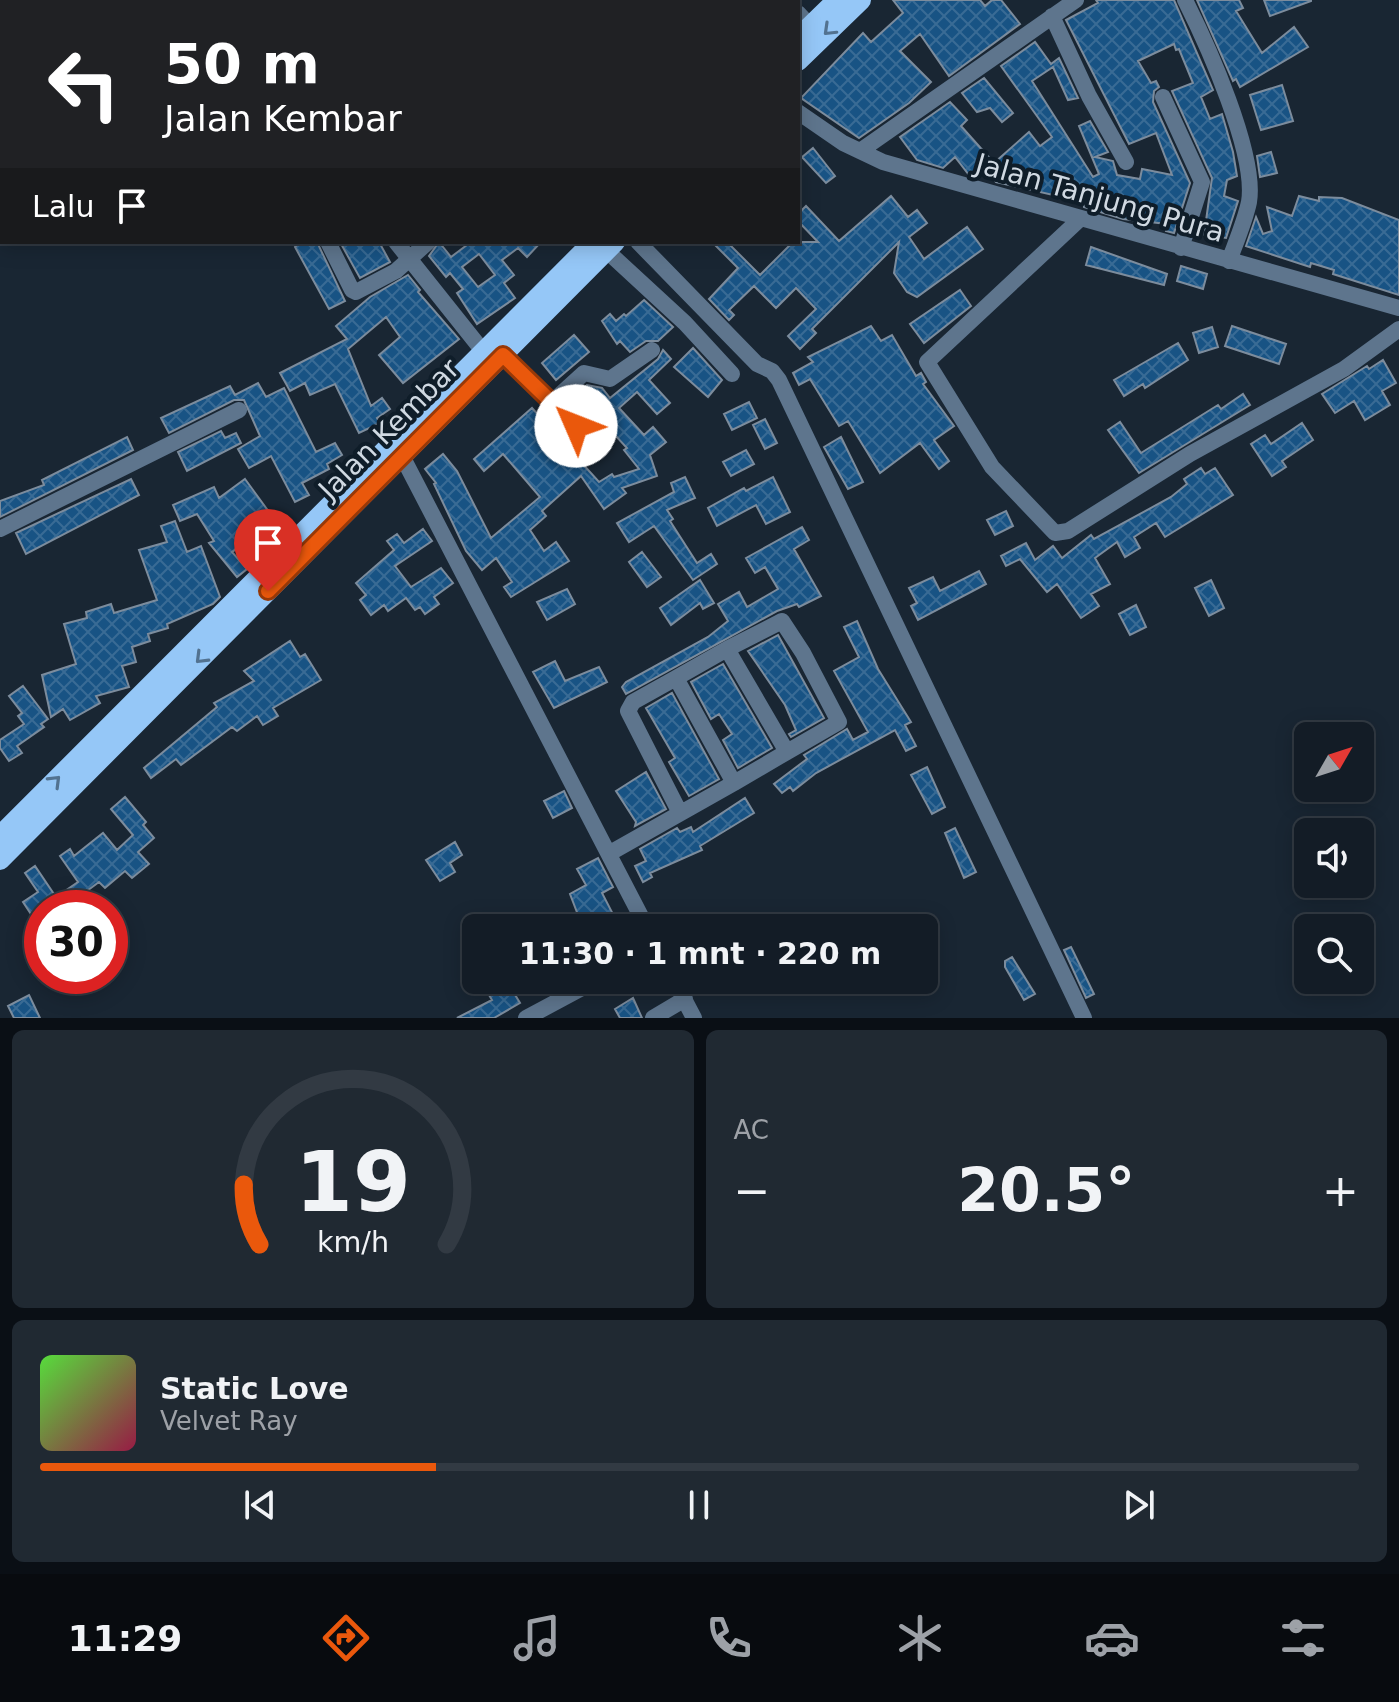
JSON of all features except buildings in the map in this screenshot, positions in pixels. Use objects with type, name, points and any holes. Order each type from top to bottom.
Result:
[{"type":"main road","points":[[802,26],[837,0]]},
{"type":"main road","points":[[800,59],[861,0]]},
{"type":"main road","name":"Jalan Kembar","points":[[0,860],[409,467],[597,246]]},
{"type":"main road","name":"Jalan Kembar","points":[[0,836],[502,359]]},
{"type":"street","points":[[860,151],[1076,0]]},
{"type":"street","points":[[1185,0],[1223,82],[1248,176],[1249,202],[1229,261]]},
{"type":"street","points":[[1052,16],[1089,96],[1126,162]]},
{"type":"street","points":[[1163,97],[1202,182],[1181,248]]},
{"type":"street","name":"Jalan Tanjung Pura","points":[[800,113],[860,151],[930,177],[1399,308]]},
{"type":"street","points":[[1080,219],[927,362],[992,467],[1020,500],[1055,533],[1068,531],[1190,454],[1344,369],[1399,329]]},
{"type":"street","points":[[332,244],[356,292],[388,277],[426,244]]},
{"type":"street","points":[[398,244],[502,359],[596,446]]},
{"type":"street","points":[[640,244],[757,364],[772,371],[779,380],[1084,1018]]},
{"type":"street","points":[[597,246],[692,330],[732,374]]},
{"type":"street","points":[[551,403],[584,373],[610,379],[652,350]]},
{"type":"street","points":[[0,529],[239,410]]},
{"type":"street","points":[[409,467],[510,670],[640,914]]},
{"type":"street","points":[[610,853],[734,783],[839,722],[803,653],[782,621],[633,702],[628,711],[680,813]]},
{"type":"street","points":[[727,649],[787,752]]},
{"type":"street","points":[[676,678],[734,783]]},
{"type":"street","points":[[526,1018],[571,994]]},
{"type":"street","points":[[682,994],[694,1018]]},
{"type":"street","points":[[653,1018],[685,999]]},
{"type":"route","points":[[268,591],[503,355],[576,426]]}]
